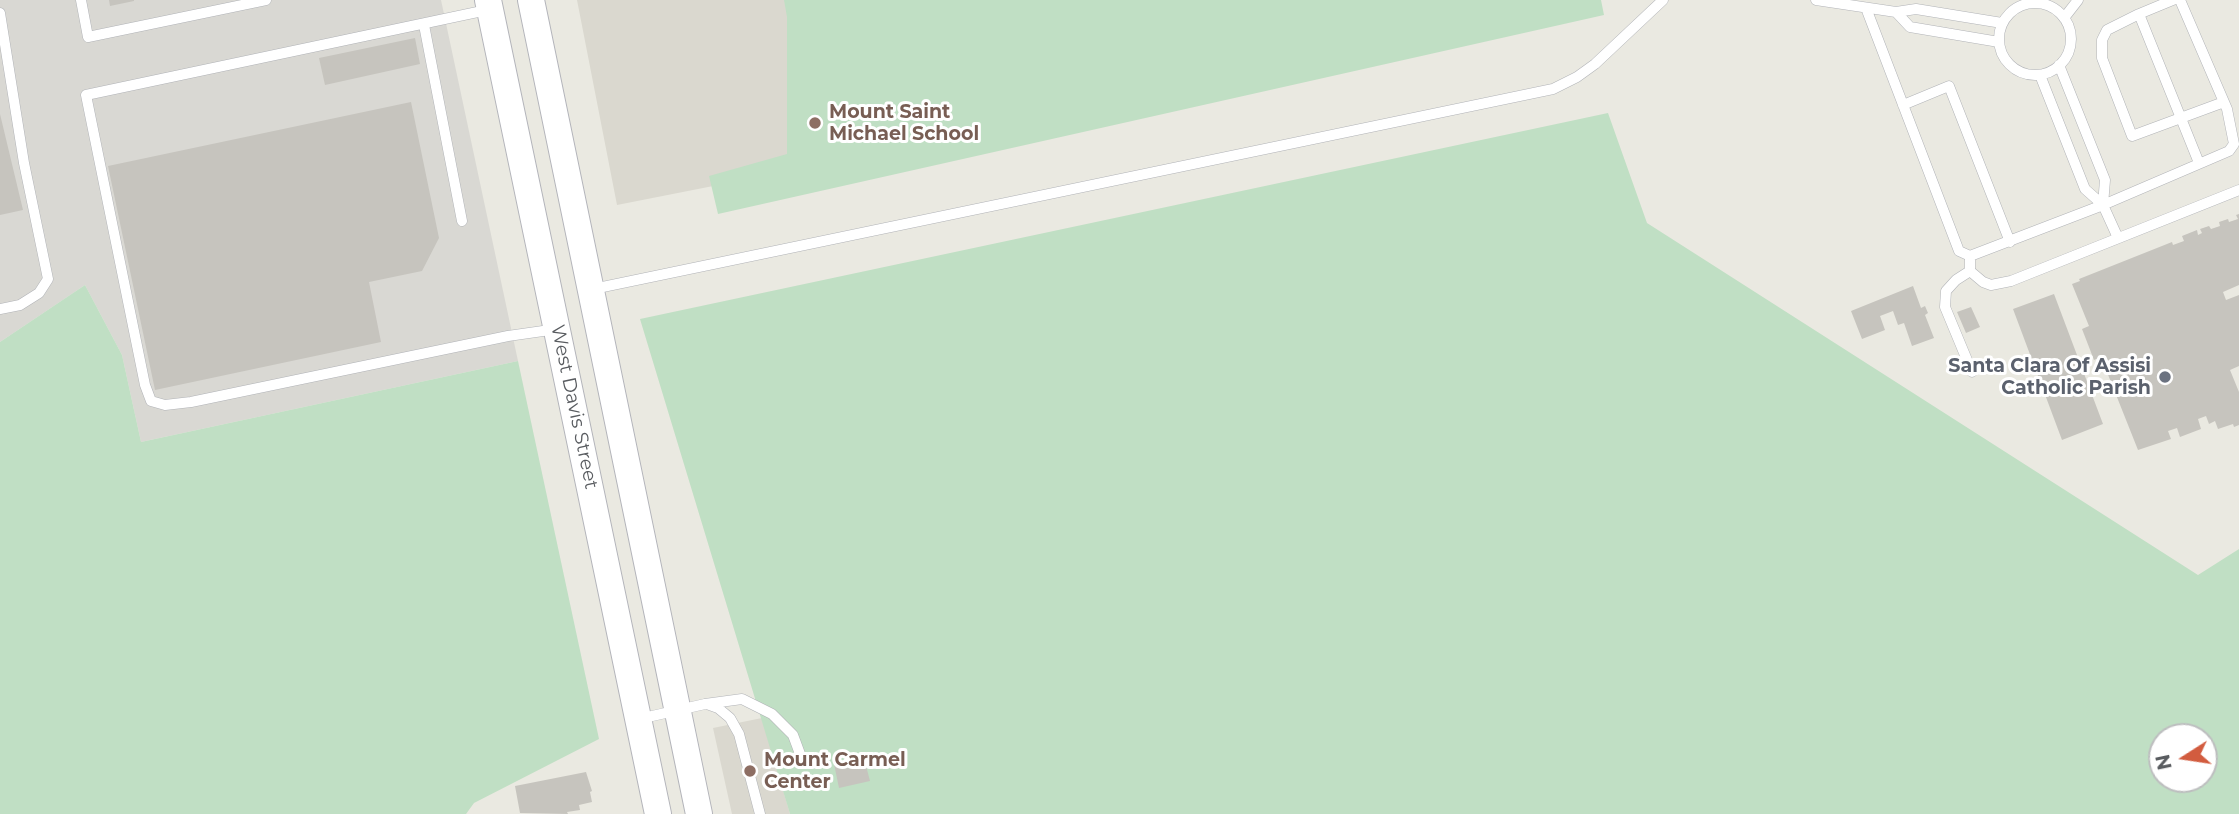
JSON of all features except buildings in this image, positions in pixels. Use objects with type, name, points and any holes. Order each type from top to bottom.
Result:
[{"type":"main road","points":[[531,0],[699,814]]},
{"type":"main road","name":"West Davis Street","points":[[489,5],[659,814]]},
{"type":"lane","points":[[81,0],[88,37],[266,0]]},
{"type":"lane","points":[[592,289],[1553,89],[1565,85],[1595,64],[1663,0]]},
{"type":"lane","points":[[1816,0],[1895,12],[1916,9],[2002,23]]},
{"type":"lane","points":[[2064,18],[2078,0]]},
{"type":"lane","points":[[2173,0],[2107,30],[2102,40],[2102,58],[2132,136],[2224,102]]},
{"type":"lane","points":[[1866,8],[1959,251],[1970,256],[2103,205],[2237,149],[2224,102],[2180,0]]},
{"type":"lane","points":[[2031,2],[2047,2],[2064,18],[2071,35],[2070,49],[2053,70],[2040,75],[2026,74],[2013,68],[2004,58],[1999,42],[2002,23],[2017,7],[2031,2]]},
{"type":"lane","points":[[489,5],[424,25],[86,95],[145,385],[151,401],[165,405],[191,402],[557,328]]},
{"type":"lane","points":[[1895,12],[1910,27],[1999,42]]},
{"type":"lane","points":[[0,13],[24,163],[48,279],[39,293],[20,305],[0,309]]},
{"type":"lane","points":[[2139,14],[2199,163]]},
{"type":"lane","points":[[424,25],[462,221]]},
{"type":"lane","points":[[2059,65],[2105,180],[2103,205]]},
{"type":"lane","points":[[2040,75],[2085,189],[2103,205],[2118,238]]},
{"type":"lane","points":[[1903,105],[1950,86],[2010,242]]},
{"type":"lane","points":[[1970,256],[1970,271],[1983,282],[1991,285],[2011,281],[2239,190]]},
{"type":"lane","points":[[1970,271],[1946,291],[1945,307],[1972,372]]},
{"type":"lane","points":[[639,719],[678,709],[743,699],[772,714],[793,735],[803,762]]},
{"type":"lane","points":[[705,704],[718,708],[730,718],[740,733],[760,814]]},
{"type":"shaded area","points":[[0,0],[441,0],[518,361],[141,442],[122,355],[85,285],[0,342]]},
{"type":"shaded area","name":"Mount Saint Michael School","points":[[577,0],[1432,0],[1442,42],[617,205]]},
{"type":"shaded area","name":"Mount Carmel Center","points":[[762,718],[790,814],[732,814],[713,728]]},
{"type":"green space","name":"Mount Saint Michael School","points":[[784,0],[1601,0],[1604,15],[718,214],[709,176],[787,154],[787,17]]},
{"type":"green space","points":[[1608,113],[1647,223],[2198,575],[2239,549],[2239,814],[790,814],[640,319]]},
{"type":"green space","points":[[85,285],[122,355],[141,442],[518,361],[599,739],[474,803],[466,814],[0,814],[0,342]]},
{"type":"place","name":"Mount Saint Michael School","points":[[815,123]]},
{"type":"place","name":"Santa Clara Of Assisi Catholic Parish","points":[[2165,377]]},
{"type":"place","name":"Mount Carmel Center","points":[[750,771]]}]
